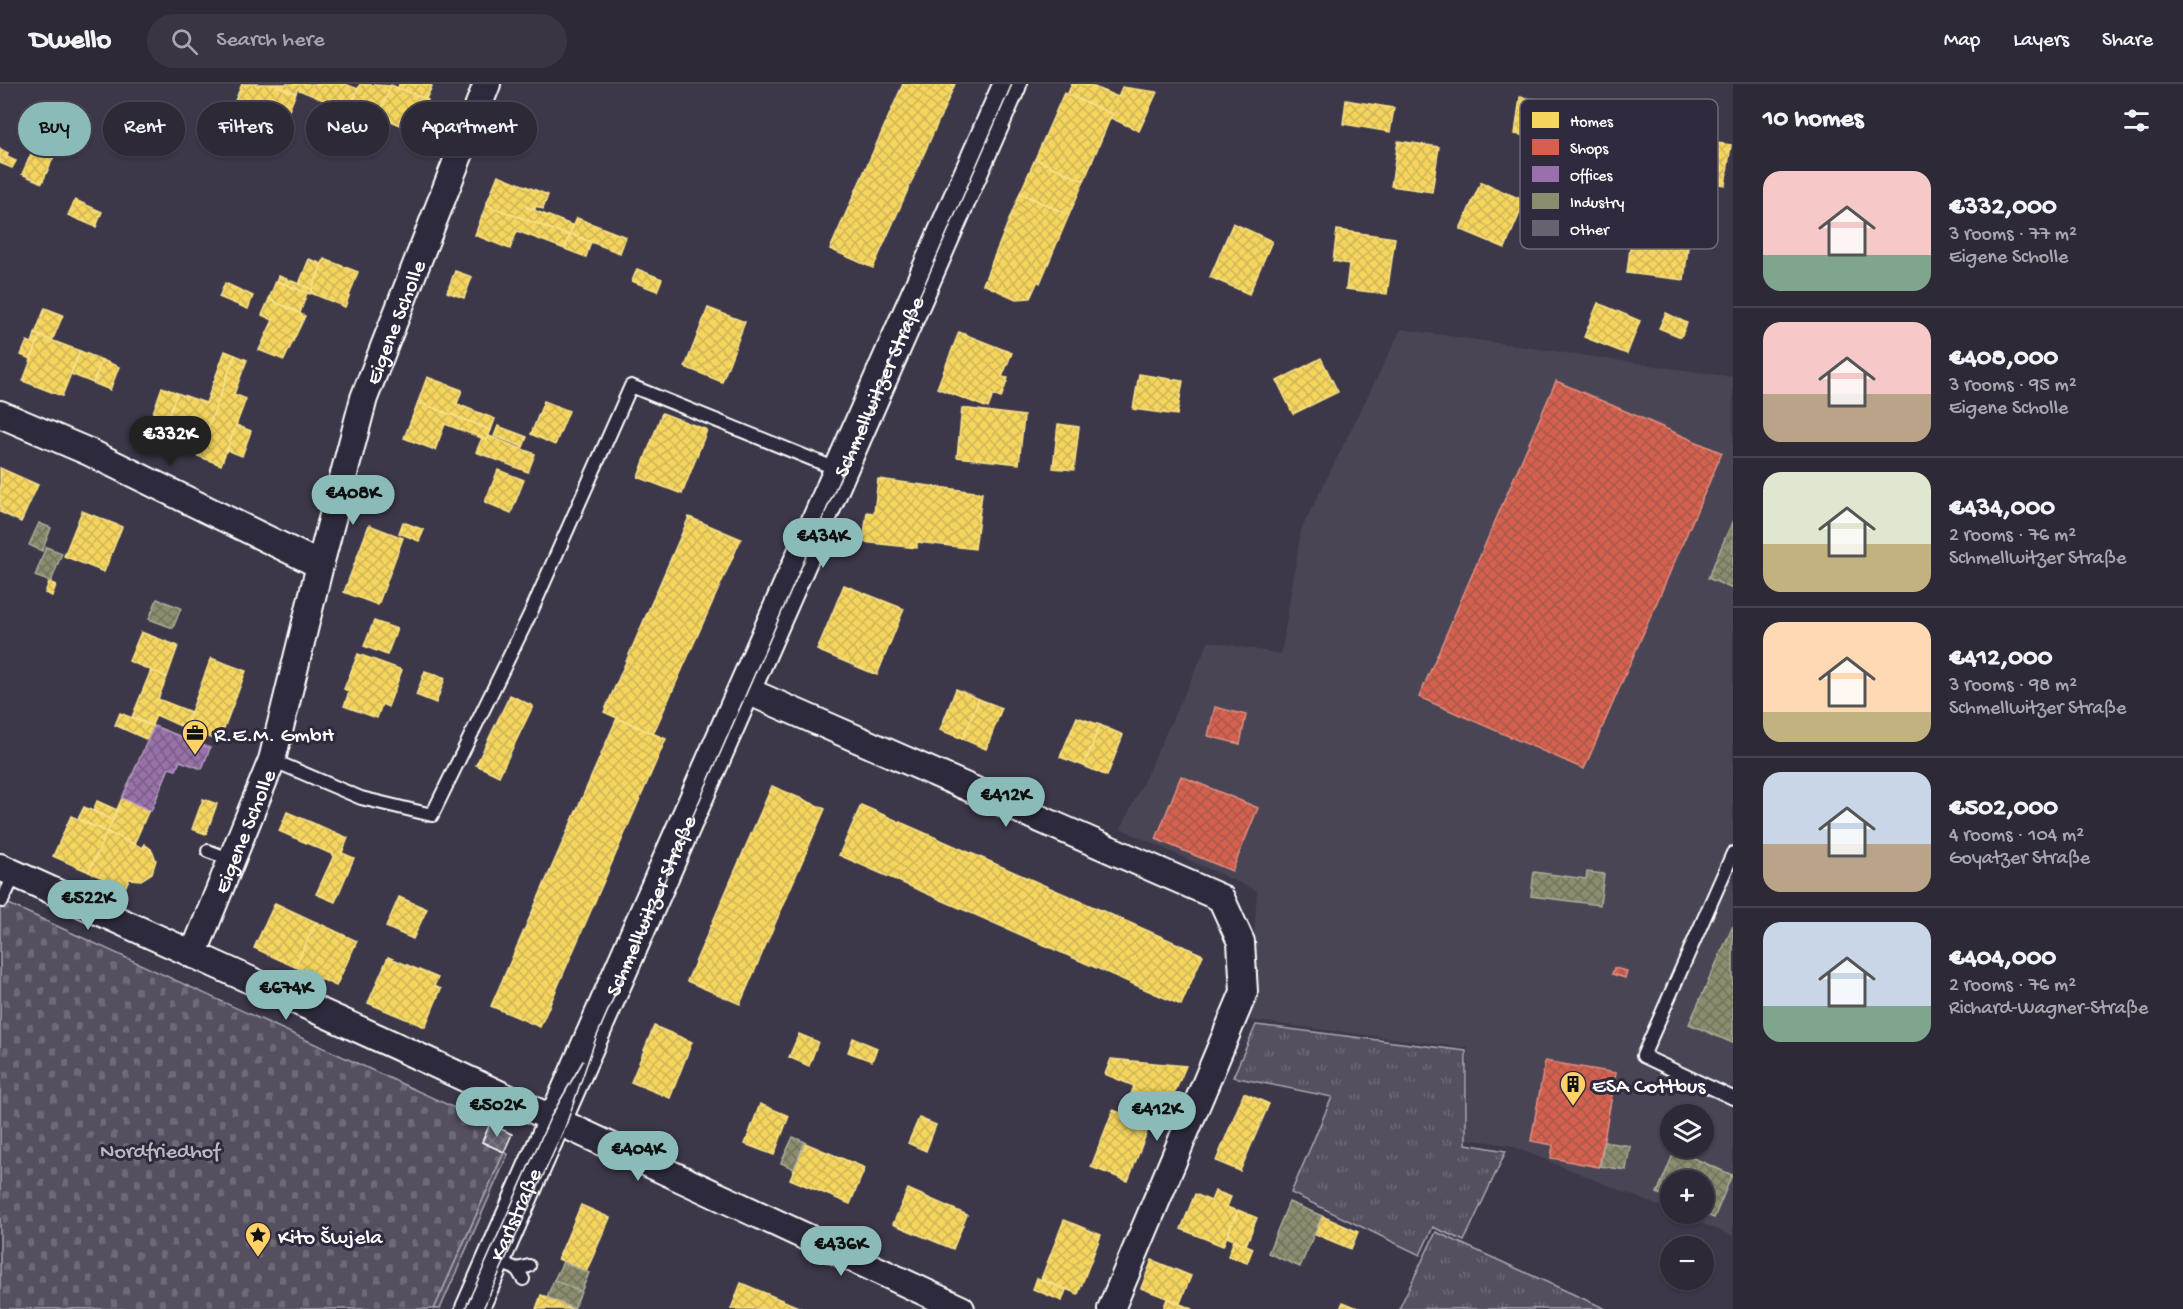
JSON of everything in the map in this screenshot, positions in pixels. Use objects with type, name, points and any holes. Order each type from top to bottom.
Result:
[{"type":"street","name":"Eigene Scholle","points":[[194,955],[220,856],[272,760],[364,399],[487,84]]},
{"type":"street","name":"Schmellwitzer Straße","points":[[556,1120],[743,688],[1010,84]]},
{"type":"street","points":[[0,414],[96,455],[320,566]]},
{"type":"street","points":[[743,688],[1221,898],[1240,942],[1244,992],[1111,1309]]},
{"type":"street","points":[[7,870],[556,1120],[961,1309]]},
{"type":"street","name":"Karlstraße","points":[[472,1309],[516,1269],[556,1120]]},
{"type":"lane","points":[[272,760],[361,798],[432,814],[531,612],[631,386],[839,470]]},
{"type":"lane","points":[[1733,854],[1643,1056],[1733,1098]]},
{"type":"lane","points":[[2,901],[7,870]]},
{"type":"shaded area","points":[[1401,329],[1733,377],[1733,1236],[1703,1224],[1714,1224],[1714,1170],[1660,1170],[1660,1207],[1509,1145],[1467,1139],[1468,1048],[1248,1020],[1257,891],[1121,829],[1209,641],[1281,654],[1301,530]]},
{"type":"green space","name":"Nordfriedhof","points":[[0,900],[490,1124],[482,1142],[504,1152],[434,1309],[0,1309]]},
{"type":"green space","points":[[1256,1025],[1466,1051],[1466,1144],[1506,1151],[1464,1241],[1433,1227],[1420,1255],[1291,1193],[1332,1097],[1233,1077]]},
{"type":"green space","points":[[504,1152],[508,1154],[440,1309],[434,1309]]},
{"type":"green space","points":[[1436,1232],[1606,1309],[1399,1309]]},
{"type":"building: Homes","points":[[242,84],[278,84],[277,86],[296,93],[292,102],[234,102]]},
{"type":"building: Homes","points":[[278,84],[345,84],[358,89],[353,102],[328,102],[297,89],[296,93],[277,86]]},
{"type":"building: Homes","points":[[360,84],[391,86],[385,102],[353,102]]},
{"type":"building: Homes","points":[[399,84],[432,86],[426,99],[398,88]]},
{"type":"building: Homes","points":[[903,84],[955,84],[873,268],[830,249]]},
{"type":"building: Homes","points":[[1072,84],[1087,84],[1118,97],[1122,87],[1157,92],[1139,131],[1111,118],[1112,114],[1067,95]]},
{"type":"building: Homes","points":[[391,85],[428,100],[427,102],[401,102],[401,125],[389,120],[389,102],[384,102]]},
{"type":"building: Homes","points":[[1064,93],[1112,114],[1084,181],[1035,159]]},
{"type":"building: Homes","points":[[1520,97],[1533,99],[1520,99],[1520,135],[1515,134]]},
{"type":"building: Homes","points":[[1346,100],[1394,108],[1390,132],[1343,124]]},
{"type":"building: Homes","points":[[1398,141],[1439,147],[1432,192],[1391,186]]},
{"type":"building: Homes","points":[[1718,143],[1731,145],[1725,185],[1718,184]]},
{"type":"building: Homes","points":[[0,149],[8,153],[7,157],[16,161],[12,168],[0,163]]},
{"type":"building: Homes","points":[[30,156],[54,156],[42,183],[22,174]]},
{"type":"building: Homes","points":[[1035,159],[1084,181],[1069,215],[1020,193]]},
{"type":"building: Homes","points":[[498,175],[548,195],[543,209],[536,206],[535,209],[526,207],[574,226],[570,236],[486,205]]},
{"type":"building: Homes","points":[[1481,182],[1520,199],[1520,213],[1505,248],[1460,229]]},
{"type":"building: Homes","points":[[1020,193],[1069,215],[1040,283],[1038,281],[1030,298],[1016,299],[983,284]]},
{"type":"building: Homes","points":[[75,200],[102,212],[96,227],[68,215]]},
{"type":"building: Homes","points":[[486,205],[570,236],[565,249],[517,231],[510,249],[475,235]]},
{"type":"building: Homes","points":[[577,218],[626,237],[620,253],[570,234]]},
{"type":"building: Homes","points":[[1233,223],[1272,241],[1249,294],[1210,277]]},
{"type":"building: Homes","points":[[1337,230],[1395,238],[1387,294],[1346,289],[1349,264],[1333,261]]},
{"type":"building: Homes","points":[[570,234],[591,242],[586,257],[565,249]]},
{"type":"building: Homes","points":[[1630,249],[1688,249],[1684,280],[1627,273]]},
{"type":"building: Homes","points":[[309,259],[322,264],[312,289],[299,284]]},
{"type":"building: Homes","points":[[324,259],[358,272],[345,307],[311,293]]},
{"type":"building: Homes","points":[[637,269],[662,279],[657,291],[632,281]]},
{"type":"building: Homes","points":[[455,271],[472,277],[464,298],[447,292]]},
{"type":"building: Homes","points":[[279,276],[312,289],[310,294],[277,281]]},
{"type":"building: Homes","points":[[276,281],[307,293],[300,313],[269,299]]},
{"type":"building: Homes","points":[[225,283],[253,296],[248,309],[219,297]]},
{"type":"building: Homes","points":[[269,299],[305,316],[284,360],[259,350],[273,320],[262,315]]},
{"type":"building: Homes","points":[[1598,303],[1640,321],[1627,354],[1584,337]]},
{"type":"building: Homes","points":[[45,308],[63,315],[52,341],[35,334]]},
{"type":"building: Homes","points":[[708,308],[745,322],[722,382],[685,367]]},
{"type":"building: Homes","points":[[1666,313],[1687,323],[1681,337],[1659,328]]},
{"type":"building: Homes","points":[[959,332],[1012,353],[1002,377],[1008,378],[1001,398],[993,395],[988,408],[937,388]]},
{"type":"building: Homes","points":[[35,334],[40,336],[31,359],[21,355],[27,341],[32,343]]},
{"type":"building: Homes","points":[[40,336],[80,351],[62,396],[23,381]]},
{"type":"building: Homes","points":[[80,351],[102,360],[93,383],[71,374]]},
{"type":"building: Homes","points":[[225,351],[235,355],[198,456],[159,442],[177,393],[206,403]]},
{"type":"building: Homes","points":[[235,355],[247,360],[234,394],[246,399],[221,465],[198,456]]},
{"type":"building: Homes","points":[[1321,358],[1338,392],[1293,414],[1277,381]]},
{"type":"building: Homes","points":[[102,360],[119,367],[110,390],[93,383]]},
{"type":"building: Homes","points":[[1139,374],[1183,381],[1177,415],[1133,409]]},
{"type":"building: Homes","points":[[427,377],[462,390],[457,404],[495,419],[491,430],[418,402]]},
{"type":"building: Homes","points":[[162,387],[177,393],[161,436],[147,430]]},
{"type":"building: Homes","points":[[544,401],[569,411],[555,445],[531,434]]},
{"type":"building: Homes","points":[[418,402],[491,430],[487,440],[445,424],[435,450],[404,438]]},
{"type":"building: Homes","points":[[962,408],[1024,416],[1019,464],[957,457]]},
{"type":"building: Homes","points":[[662,413],[707,430],[682,494],[638,477]]},
{"type":"building: Homes","points":[[1058,424],[1079,427],[1074,470],[1053,468]]},
{"type":"building: Homes","points":[[236,425],[251,431],[242,456],[227,450]]},
{"type":"building: Homes","points":[[498,426],[527,437],[523,447],[494,436]]},
{"type":"building: Homes","points":[[489,436],[535,454],[528,472],[476,452],[482,438],[487,440]]},
{"type":"building: Homes","points":[[0,468],[38,485],[21,522],[0,512]]},
{"type":"building: Homes","points":[[498,470],[524,480],[511,513],[485,502]]},
{"type":"building: Homes","points":[[878,479],[982,493],[975,549],[917,542],[917,548],[863,542],[867,512],[874,513]]},
{"type":"building: Homes","points":[[82,511],[122,527],[104,572],[64,556]]},
{"type":"building: Homes","points":[[689,517],[741,539],[653,734],[604,712]]},
{"type":"building: Homes","points":[[403,522],[424,530],[419,541],[399,533]]},
{"type":"building: Homes","points":[[369,525],[403,538],[378,605],[344,592]]},
{"type":"building: Homes","points":[[49,582],[56,585],[52,596],[45,593]]},
{"type":"building: Homes","points":[[844,585],[904,609],[877,675],[817,650]]},
{"type":"building: Homes","points":[[374,621],[397,629],[387,655],[364,646]]},
{"type":"building: Homes","points":[[141,632],[178,646],[167,677],[129,661]]},
{"type":"building: Homes","points":[[358,654],[402,670],[388,707],[382,704],[377,718],[344,706],[349,692],[344,689]]},
{"type":"building: Homes","points":[[211,658],[246,671],[219,741],[185,728]]},
{"type":"building: Homes","points":[[151,670],[167,677],[158,699],[191,712],[185,728],[156,715],[152,725],[132,717]]},
{"type":"building: Homes","points":[[425,671],[445,678],[436,703],[416,695]]},
{"type":"building: Homes","points":[[956,689],[979,699],[963,739],[940,730]]},
{"type":"building: Homes","points":[[510,695],[533,706],[499,776],[476,765]]},
{"type":"building: Homes","points":[[979,699],[1002,708],[986,749],[963,739]]},
{"type":"building: Homes","points":[[120,713],[154,727],[148,740],[115,725]]},
{"type":"building: Homes","points":[[1077,717],[1100,725],[1084,766],[1060,757]]},
{"type":"building: Homes","points":[[617,718],[666,739],[540,1027],[491,1006]]},
{"type":"building: Homes","points":[[1100,725],[1123,735],[1107,776],[1084,766]]},
{"type":"building: Homes","points":[[772,786],[825,809],[740,1004],[687,981]]},
{"type":"building: Homes","points":[[122,798],[149,810],[134,844],[107,832]]},
{"type":"building: Homes","points":[[203,799],[217,804],[206,834],[192,829]]},
{"type":"building: Homes","points":[[97,801],[117,810],[113,820],[93,811]]},
{"type":"building: Homes","points":[[861,805],[1203,955],[1181,1005],[839,855]]},
{"type":"building: Homes","points":[[84,807],[113,820],[107,832],[78,819]]},
{"type":"building: Homes","points":[[287,812],[348,838],[342,853],[354,858],[335,902],[316,894],[334,855],[279,831]]},
{"type":"building: Homes","points":[[71,816],[107,832],[89,872],[53,856]]},
{"type":"building: Homes","points":[[107,832],[143,848],[144,844],[151,849],[156,860],[152,873],[141,880],[129,879],[125,888],[89,872]]},
{"type":"building: Homes","points":[[399,897],[427,909],[413,939],[386,927]]},
{"type":"building: Homes","points":[[275,903],[316,922],[295,967],[254,948]]},
{"type":"building: Homes","points":[[316,922],[357,941],[336,986],[295,967]]},
{"type":"building: Homes","points":[[388,957],[438,978],[434,986],[441,989],[425,1027],[368,1003]]},
{"type":"building: Homes","points":[[654,1026],[692,1042],[670,1098],[631,1082]]},
{"type":"building: Homes","points":[[799,1034],[818,1042],[809,1066],[789,1057]]},
{"type":"building: Homes","points":[[853,1038],[877,1048],[872,1061],[848,1052]]},
{"type":"building: Homes","points":[[1111,1059],[1186,1066],[1166,1113],[1130,1097],[1134,1086],[1105,1074]]},
{"type":"building: Homes","points":[[1244,1093],[1269,1104],[1240,1171],[1216,1161]]},
{"type":"building: Homes","points":[[760,1104],[789,1116],[774,1155],[745,1144]]},
{"type":"building: Homes","points":[[1113,1110],[1150,1124],[1128,1181],[1091,1167]]},
{"type":"building: Homes","points":[[919,1118],[936,1125],[926,1151],[908,1143]]},
{"type":"building: Homes","points":[[805,1143],[865,1168],[850,1204],[790,1179]]},
{"type":"building: Homes","points":[[908,1189],[967,1215],[953,1249],[893,1224]]},
{"type":"building: Homes","points":[[1215,1191],[1231,1197],[1227,1207],[1237,1211],[1223,1246],[1181,1229],[1195,1194],[1211,1201]]},
{"type":"building: Homes","points":[[581,1205],[610,1218],[586,1272],[558,1259]]},
{"type":"building: Homes","points":[[1238,1210],[1257,1218],[1246,1245],[1227,1237]]},
{"type":"building: Homes","points":[[1322,1216],[1358,1232],[1351,1249],[1315,1234]]},
{"type":"building: Homes","points":[[1064,1220],[1101,1235],[1078,1294],[1041,1279]]},
{"type":"building: Homes","points":[[1234,1240],[1253,1248],[1247,1263],[1228,1256]]},
{"type":"building: Homes","points":[[1152,1260],[1191,1276],[1180,1303],[1141,1288]]},
{"type":"building: Homes","points":[[1037,1278],[1066,1290],[1062,1301],[1033,1289]]},
{"type":"building: Homes","points":[[741,1283],[801,1308],[801,1309],[731,1309]]},
{"type":"building: Homes","points":[[541,1295],[547,1297],[573,1309],[536,1309]]},
{"type":"building: Homes","points":[[1167,1299],[1193,1309],[1163,1309]]},
{"type":"building: Homes","points":[[1343,1302],[1360,1309],[1340,1309]]},
{"type":"building: Shops","points":[[1556,381],[1722,453],[1584,769],[1419,697]]},
{"type":"building: Shops","points":[[1215,707],[1246,715],[1240,744],[1208,736]]},
{"type":"building: Shops","points":[[1181,776],[1258,808],[1232,871],[1156,839]]},
{"type":"building: Shops","points":[[1614,968],[1627,971],[1625,978],[1612,974]]},
{"type":"building: Shops","name":"ESA Cottbus","points":[[1545,1061],[1616,1073],[1599,1167],[1551,1158],[1553,1145],[1531,1141]]},
{"type":"building: Offices","points":[[154,726],[210,748],[202,769],[180,761],[176,770],[169,768],[151,811],[122,798]]},
{"type":"building: Industry","points":[[1733,520],[1733,589],[1708,578]]},
{"type":"building: Industry","points":[[39,523],[51,528],[42,551],[29,545]]},
{"type":"building: Industry","points":[[46,547],[62,553],[51,582],[35,576]]},
{"type":"building: Industry","points":[[157,599],[181,608],[173,628],[149,619]]},
{"type":"building: Industry","points":[[1534,872],[1586,879],[1587,872],[1604,874],[1600,905],[1531,896]]},
{"type":"building: Industry","points":[[1733,926],[1733,1043],[1689,1024]]},
{"type":"building: Industry","points":[[793,1137],[805,1142],[794,1169],[781,1163]]},
{"type":"building: Industry","points":[[1604,1142],[1630,1146],[1626,1170],[1600,1166]]},
{"type":"building: Industry","points":[[1672,1158],[1693,1158],[1732,1175],[1714,1218],[1714,1170],[1667,1170]]},
{"type":"building: Industry","points":[[1289,1202],[1322,1216],[1300,1267],[1268,1253]]},
{"type":"building: Industry","points":[[563,1262],[589,1273],[581,1292],[554,1280]]},
{"type":"building: Industry","points":[[554,1280],[581,1292],[574,1309],[547,1297]]},
{"type":"building: Other","points":[[490,1124],[512,1134],[504,1152],[482,1142]]},
{"type":"tram line","points":[[483,1309],[566,1125],[596,1038],[1012,84]]},
{"type":"tram line","points":[[465,1309],[550,1118],[583,1061]]},
{"type":"place","name":"R.E.M. GmbH","points":[[195,756]]},
{"type":"place","name":"ESA Cottbus","points":[[1573,1107]]},
{"type":"place","name":"Kito Šwjela","points":[[258,1258]]}]
